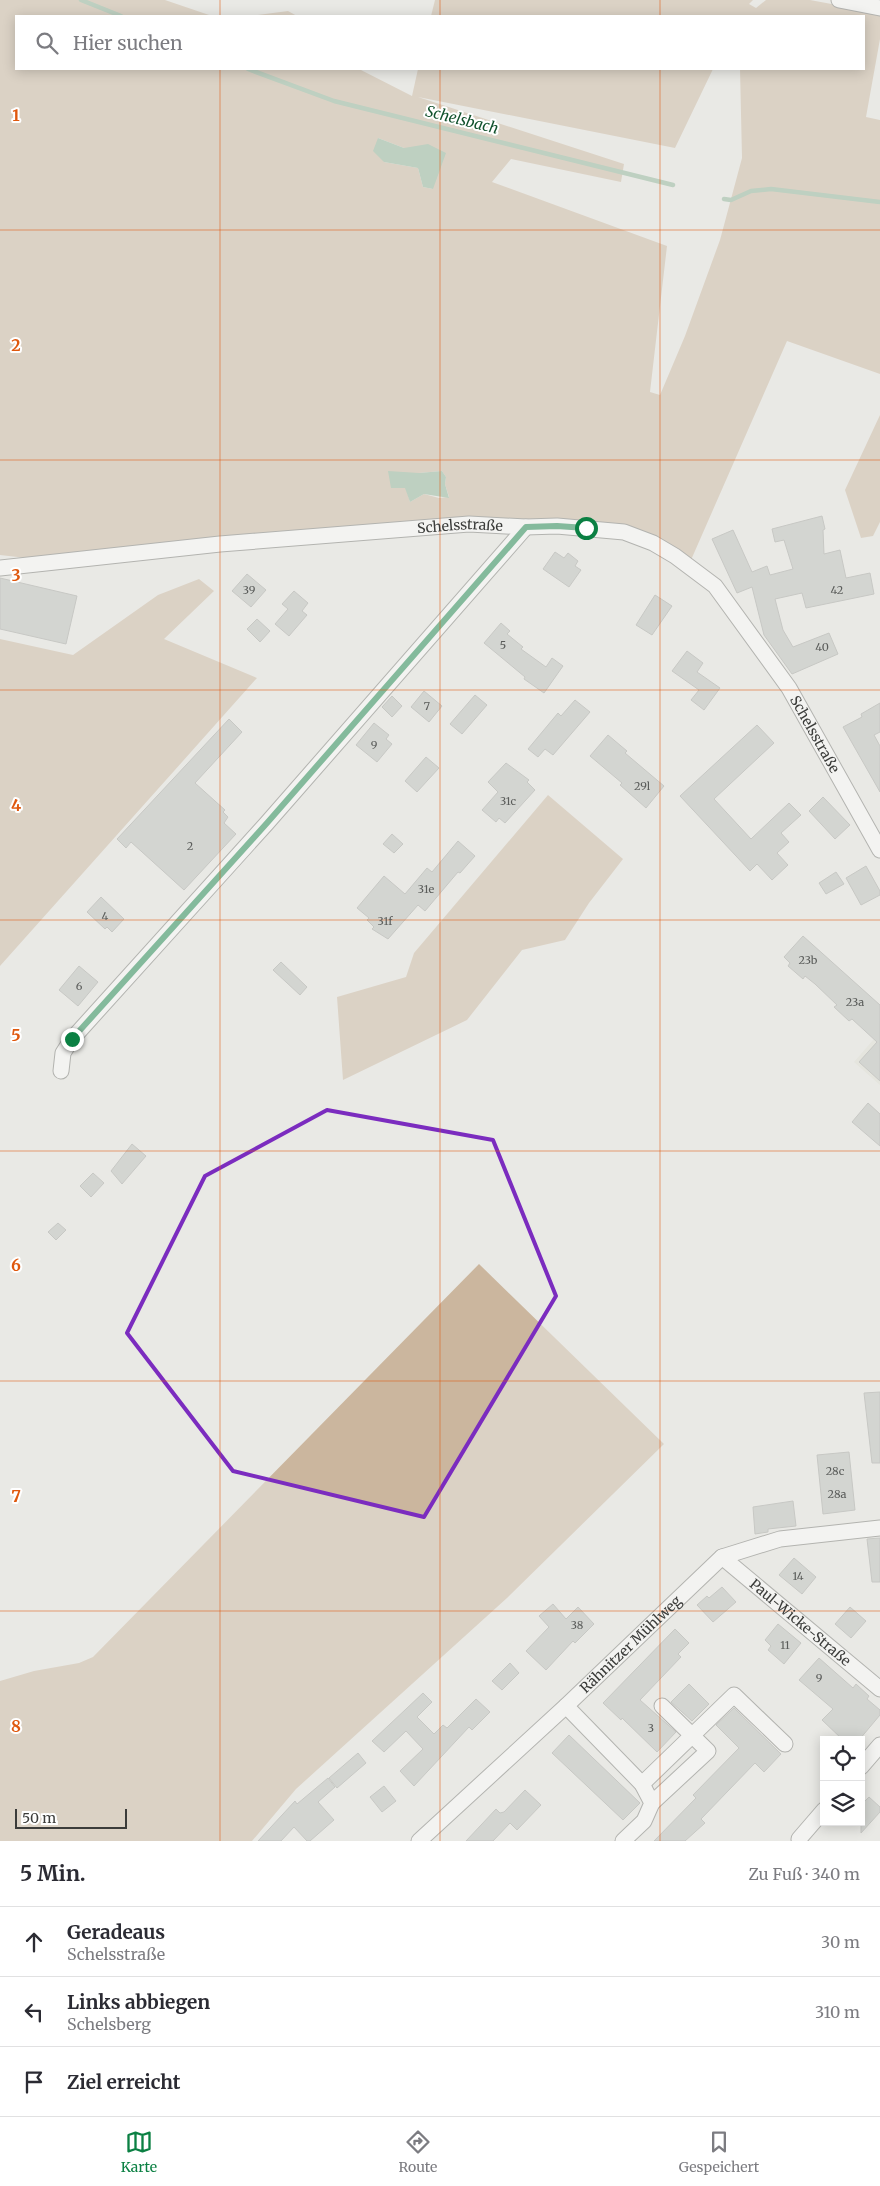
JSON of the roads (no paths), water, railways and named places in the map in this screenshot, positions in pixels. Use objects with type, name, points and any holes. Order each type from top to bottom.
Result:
[{"type":"street","points":[[839,0],[880,8]]},
{"type":"street","name":"Schelsstraße","points":[[0,568],[220,544],[460,524],[526,527],[557,526],[624,532],[653,543],[675,556],[715,586],[789,688],[880,850]]},
{"type":"street","points":[[61,1070],[63,1053],[72,1039],[273,816],[526,527]]},
{"type":"street","name":"Rähnitzer Mühlweg","points":[[419,1841],[566,1706],[722,1558],[780,1539],[880,1528]]},
{"type":"street","name":"Paul-Wicke-Straße","points":[[722,1558],[880,1689]]},
{"type":"street","points":[[642,1784],[734,1695],[785,1744]]},
{"type":"street","points":[[566,1706],[642,1784],[652,1802]]},
{"type":"street","points":[[623,1841],[644,1821],[652,1802],[708,1751],[662,1706]]},
{"type":"street","points":[[865,1762],[880,1745]]},
{"type":"street","points":[[799,1839],[820,1815]]},
{"type":"waterway","name":"Schelsbach","points":[[81,0],[118,15]]},
{"type":"waterway","name":"Schelsbach","points":[[251,70],[334,101],[673,185]]},
{"type":"waterway","name":"Schelsbach","points":[[724,199],[731,200],[751,191],[771,189],[880,202]]}]
